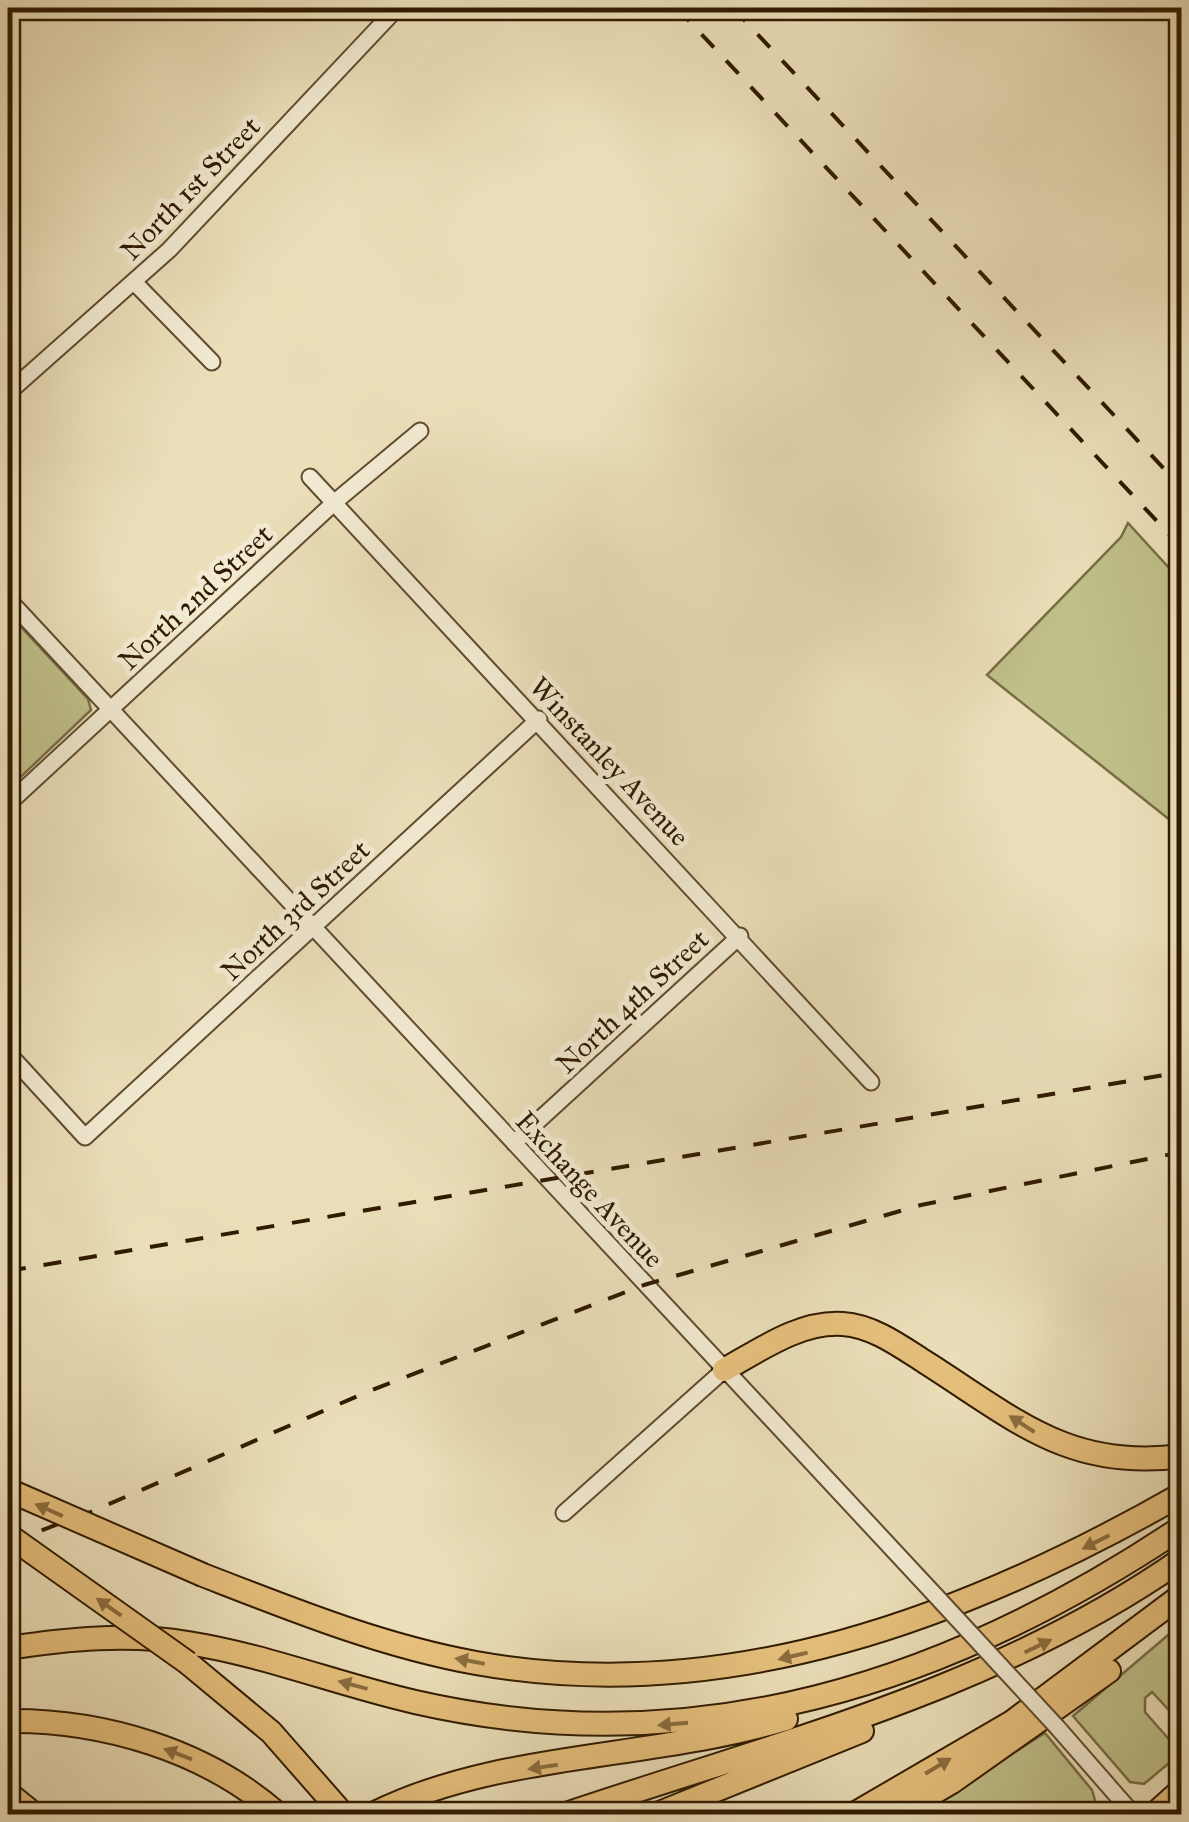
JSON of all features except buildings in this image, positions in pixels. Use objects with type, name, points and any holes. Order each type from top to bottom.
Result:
[{"type":"highway","points":[[724,1370],[808,1327],[844,1324],[883,1335],[1047,1440],[1097,1457],[1144,1461],[1182,1456]]},
{"type":"highway","points":[[8,1490],[203,1576],[386,1642],[477,1663],[584,1673],[701,1670],[820,1649],[992,1592],[1102,1540],[1182,1494]]},
{"type":"highway","points":[[8,1648],[121,1637],[189,1643],[449,1709],[554,1726],[677,1724],[772,1708],[888,1675],[1002,1630],[1087,1587],[1182,1527]]},
{"type":"highway","points":[[8,1535],[228,1694],[309,1772],[344,1814]]},
{"type":"highway","points":[[566,1814],[916,1699],[1062,1634],[1126,1598],[1182,1559]]},
{"type":"highway","points":[[854,1814],[1012,1722],[1182,1596]]},
{"type":"highway","points":[[896,1814],[1083,1692],[1182,1612]]},
{"type":"highway","points":[[372,1814],[435,1786],[674,1746],[766,1725],[948,1665],[1002,1630]]},
{"type":"highway","points":[[657,1814],[867,1730],[916,1699]]},
{"type":"highway","points":[[8,1721],[48,1720],[125,1734],[197,1762],[270,1808]]},
{"type":"highway","points":[[400,1814],[464,1780]]},
{"type":"highway","points":[[8,1793],[34,1814]]},
{"type":"main road","points":[[1153,1814],[1182,1788]]},
{"type":"street","name":"North 1st Street","points":[[8,393],[222,198],[397,8]]},
{"type":"street","points":[[134,282],[212,362]]},
{"type":"street","name":"North 2nd Street","points":[[8,804],[336,501],[420,430]]},
{"type":"street","name":"Winstanley Avenue","points":[[310,477],[539,719],[871,1082]]},
{"type":"street","name":"Exchange Avenue","points":[[8,599],[936,1596],[1133,1814]]},
{"type":"street","name":"North 3rd Street","points":[[8,1053],[85,1137],[539,719]]},
{"type":"street","name":"North 4th Street","points":[[514,1142],[740,936]]},
{"type":"street","points":[[564,1513],[724,1370]]},
{"type":"green space","points":[[1128,523],[1181,581],[1181,800],[1170,820],[987,675],[1121,537]]},
{"type":"green space","points":[[8,613],[88,699],[91,710],[8,789]]},
{"type":"green space","points":[[1181,1624],[1181,1723],[1152,1692],[1145,1698],[1145,1712],[1181,1753],[1144,1784],[1130,1782],[1073,1716]]},
{"type":"green space","points":[[1045,1733],[1092,1790],[1099,1814],[917,1814]]},
{"type":"railway","points":[[677,8],[1182,548]]},
{"type":"railway","points":[[733,8],[1182,488]]},
{"type":"railway","points":[[8,1271],[1182,1072]]},
{"type":"railway","points":[[8,1543],[93,1511],[367,1392],[644,1285],[921,1205],[1182,1152]]}]
